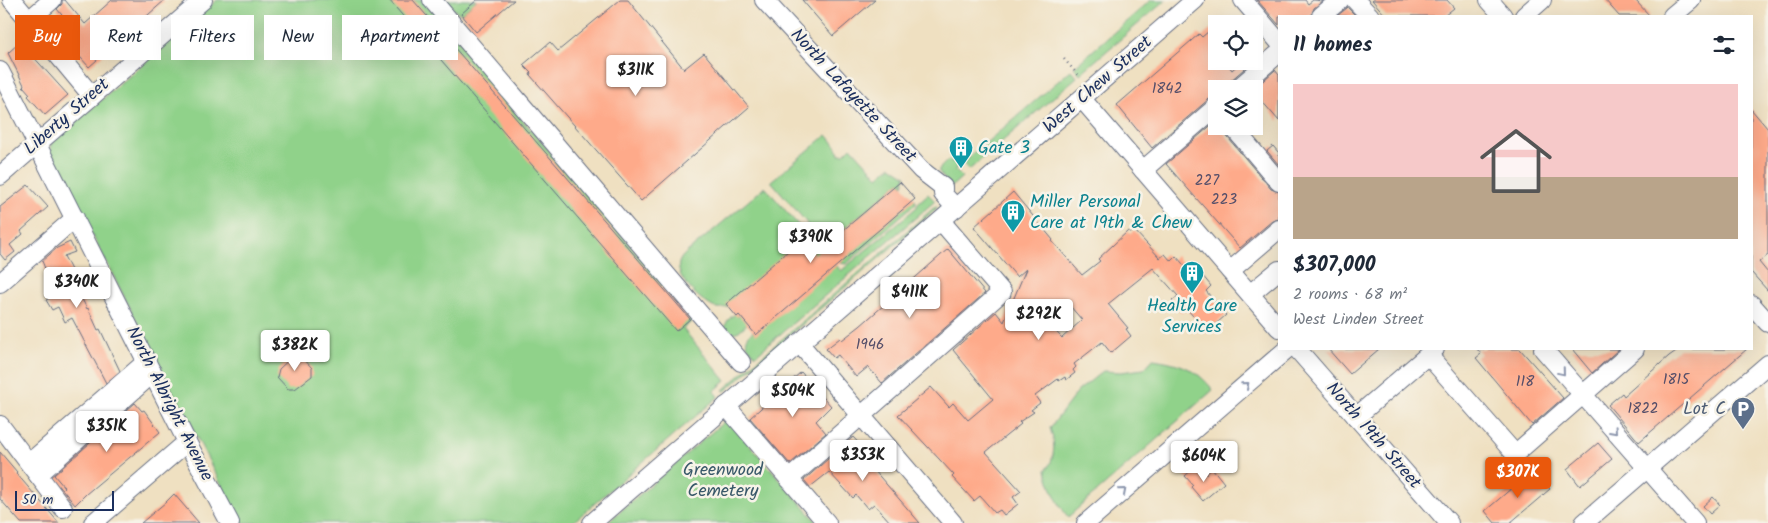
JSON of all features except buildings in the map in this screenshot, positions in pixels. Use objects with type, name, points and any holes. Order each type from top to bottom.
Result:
[{"type":"street","points":[[12,0],[25,15]]},
{"type":"street","points":[[35,15],[52,0]]},
{"type":"street","name":"Liberty Street","points":[[0,176],[203,0]]},
{"type":"street","points":[[432,0],[742,362]]},
{"type":"street","name":"North Lafayette Street","points":[[764,0],[921,170],[936,194],[943,194],[956,208]]},
{"type":"street","name":"West Chew Street","points":[[592,523],[1196,0]]},
{"type":"street","points":[[1242,0],[1278,41]]},
{"type":"street","points":[[1322,15],[1340,0]]},
{"type":"street","points":[[1355,0],[1369,15]]},
{"type":"street","points":[[1489,0],[1502,15]]},
{"type":"street","points":[[1525,15],[1542,0]]},
{"type":"street","points":[[1673,15],[1691,0]]},
{"type":"street","points":[[1248,80],[1278,54]]},
{"type":"street","points":[[62,60],[92,96]]},
{"type":"street","name":"North Albright Avenue","points":[[0,71],[187,442],[230,523]]},
{"type":"street","points":[[1082,99],[1278,327]]},
{"type":"street","points":[[1143,170],[1208,114]]},
{"type":"street","points":[[1240,135],[1278,181]]},
{"type":"street","points":[[0,283],[75,218]]},
{"type":"street","points":[[789,479],[1002,292],[941,221]]},
{"type":"street","points":[[1230,271],[1278,230]]},
{"type":"street","points":[[1250,294],[1278,271]]},
{"type":"street","points":[[1753,306],[1768,323]]},
{"type":"street","points":[[800,343],[952,523]]},
{"type":"street","points":[[1086,523],[1286,350]]},
{"type":"street","name":"North 19th Street","points":[[1298,350],[1449,523]]},
{"type":"street","points":[[1544,350],[1695,523]]},
{"type":"street","points":[[1356,417],[1432,352],[1514,454],[1634,350]]},
{"type":"street","points":[[1584,523],[1768,364]]},
{"type":"street","points":[[33,469],[150,367]]},
{"type":"street","points":[[726,406],[827,523]]},
{"type":"street","points":[[0,426],[63,508]]},
{"type":"street","points":[[93,523],[187,442]]},
{"type":"path","points":[[1064,59],[1080,77]]},
{"type":"green space","name":"Greenwood Cemetery","points":[[217,0],[426,0],[439,15],[342,15],[342,60],[458,60],[458,38],[484,68],[482,73],[694,319],[683,329],[726,381],[714,391],[718,397],[572,523],[241,523],[50,153],[51,144],[148,60],[161,60],[161,49],[171,40],[171,60],[254,60],[254,15],[200,15]]},
{"type":"green space","points":[[447,0],[477,0],[461,14],[453,9]]},
{"type":"green space","points":[[1151,0],[1166,0],[1080,74],[1074,67]]},
{"type":"green space","points":[[1071,70],[1077,77],[969,170],[963,163],[951,158],[956,156],[966,160]]},
{"type":"green space","points":[[827,135],[837,147],[839,154],[844,154],[851,147],[878,177],[891,166],[906,176],[903,185],[900,182],[828,242],[824,250],[812,235],[806,222],[771,181]]},
{"type":"green space","points":[[948,160],[958,164],[955,170],[962,177],[951,187],[939,172],[939,169]]},
{"type":"green space","points":[[765,187],[800,227],[804,234],[802,239],[728,307],[713,307],[702,300],[685,282],[679,269],[679,262],[686,253]]},
{"type":"green space","points":[[928,194],[935,201],[756,355],[748,347],[746,341],[753,331],[756,334],[831,259],[841,271],[917,207],[918,203]]},
{"type":"green space","points":[[915,199],[916,203],[846,264],[839,261],[843,260]]},
{"type":"green space","points":[[936,206],[937,208],[725,391],[723,390]]},
{"type":"green space","points":[[809,246],[814,246],[824,255],[739,331],[730,333],[727,331],[725,326],[730,318],[735,314],[738,317],[813,252]]},
{"type":"green space","points":[[1153,359],[1171,362],[1187,368],[1200,376],[1213,390],[1068,517],[1054,495],[1046,470],[1052,460],[1054,450],[1050,428],[1078,391],[1103,371],[1121,372],[1144,369]]},
{"type":"green space","name":"Greenwood Cemetery","points":[[727,419],[818,523],[607,523]]},
{"type":"place","name":"Gate 3","points":[[961,169]]},
{"type":"place","name":"Miller Personal Care at 19th & Chew","points":[[1013,233]]},
{"type":"place","name":"Health Care Services","points":[[1192,294]]},
{"type":"place","name":"Lot C","points":[[1743,430]]}]
